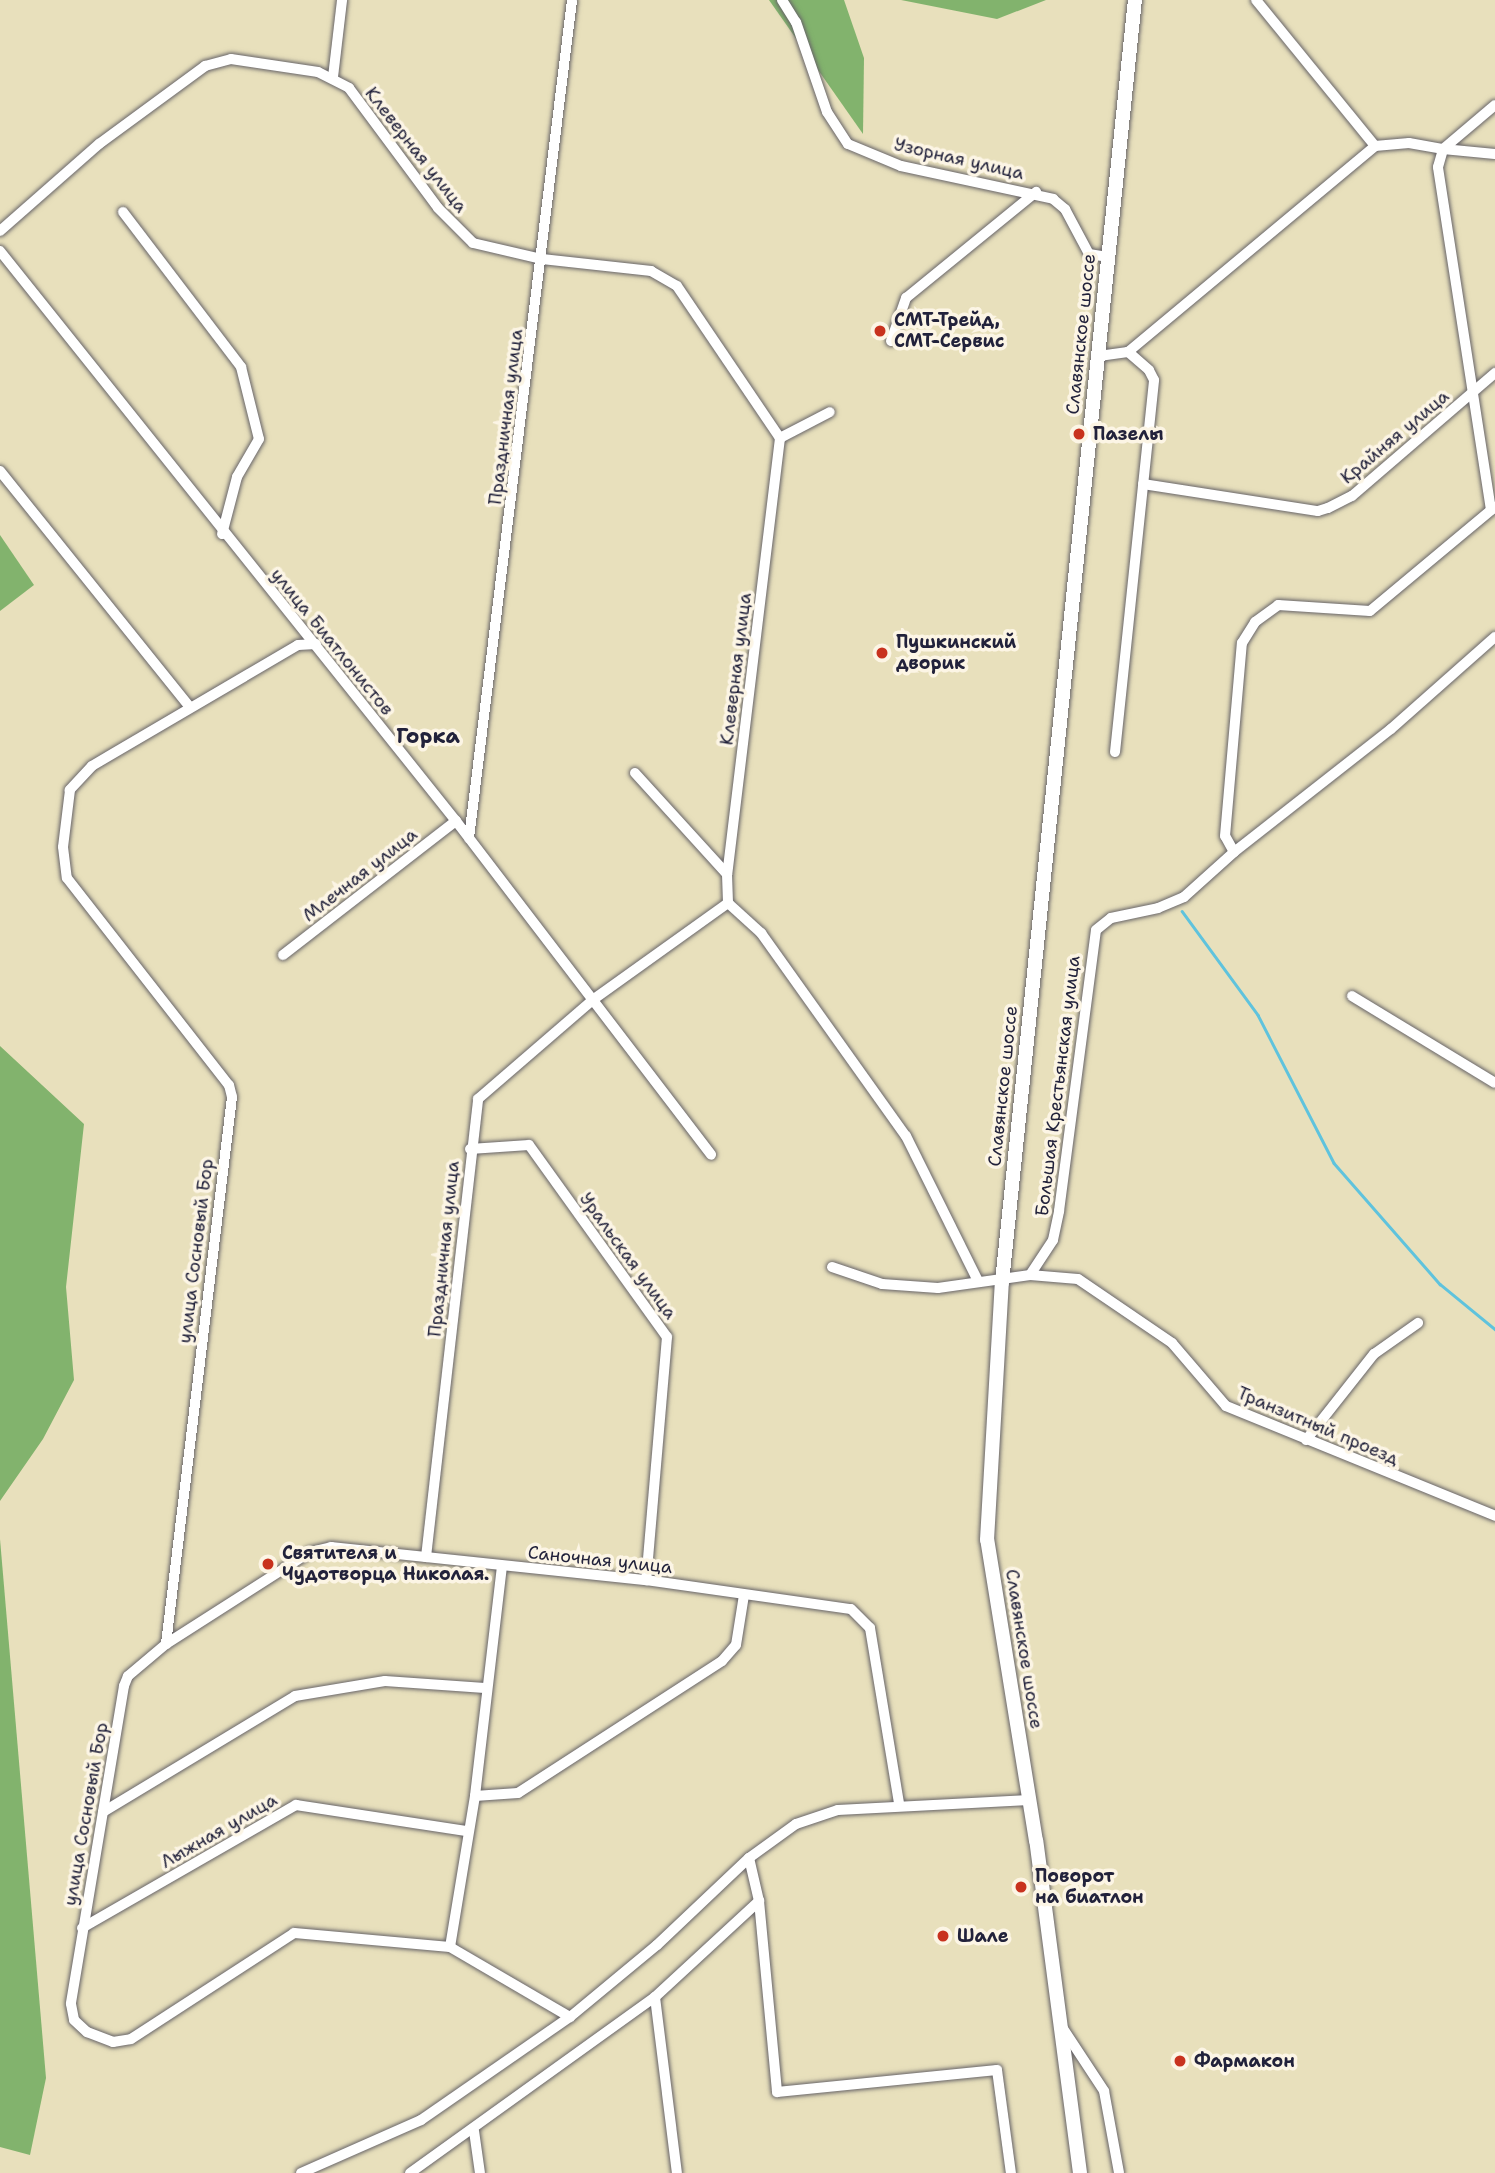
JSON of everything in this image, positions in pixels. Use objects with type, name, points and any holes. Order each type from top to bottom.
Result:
[{"type":"main road","name":"Славянское шоссе","points":[[1080,2173],[1029,1800],[987,1540],[1002,1282],[1135,0]]},
{"type":"street","points":[[0,230],[99,144],[218,60],[333,77],[342,0]]},
{"type":"street","name":"Праздничная улица","points":[[469,838],[572,0]]},
{"type":"street","name":"Узорная улица","points":[[782,0],[796,22],[827,112],[848,144],[901,166],[1036,192],[1065,209],[1089,254],[1109,257]]},
{"type":"street","points":[[1256,0],[1375,146]]},
{"type":"street","name":"Клеверная улица","points":[[333,77],[349,88],[438,208],[472,243],[542,260],[651,271],[670,281],[780,438],[727,874],[727,903]]},
{"type":"street","points":[[1234,852],[1224,836],[1240,659],[1242,643],[1255,622],[1278,605],[1370,611],[1493,509],[1476,389],[1438,167],[1443,149],[1495,105]]},
{"type":"street","points":[[1099,356],[1128,352],[1375,146],[1409,143],[1495,154]]},
{"type":"street","points":[[891,341],[906,298],[1036,192]]},
{"type":"street","points":[[123,212],[241,367],[259,439],[237,477],[222,534]]},
{"type":"street","name":"улица Биатлонистов","points":[[0,251],[222,534],[316,645],[456,821],[711,1155]]},
{"type":"street","points":[[1115,752],[1154,380],[1149,370],[1128,352]]},
{"type":"street","name":"Крайняя улица","points":[[1143,484],[1318,511],[1328,508],[1352,496],[1495,373]]},
{"type":"street","points":[[780,438],[830,412]]},
{"type":"street","points":[[0,471],[190,707]]},
{"type":"street","name":"Большая Крестьянская улица","points":[[1030,1275],[1055,1231],[1096,930],[1111,918],[1158,908],[1184,897],[1234,852],[1391,729],[1495,637]]},
{"type":"street","name":"улица Сосновый Бор","points":[[316,645],[298,645],[190,707],[74,781],[63,847],[67,878],[229,1085],[232,1097],[166,1644],[128,1676],[124,1686],[82,1928],[72,2004],[74,2020],[101,2040],[131,2039],[295,1933],[450,1947]]},
{"type":"street","points":[[635,773],[727,874]]},
{"type":"street","name":"Млечная улица","points":[[283,954],[456,821]]},
{"type":"street","points":[[727,903],[761,933],[906,1136],[977,1279]]},
{"type":"street","name":"Праздничная улица","points":[[426,1556],[478,1099],[594,999],[727,903]]},
{"type":"street","points":[[1352,996],[1495,1083]]},
{"type":"street","name":"Уральская улица","points":[[471,1149],[529,1145],[667,1337],[646,1580]]},
{"type":"street","points":[[832,1268],[882,1284],[938,1288],[977,1279],[1002,1282]]},
{"type":"street","name":"Транзитный проезд","points":[[1002,1282],[1030,1275],[1078,1279],[1172,1343],[1226,1406],[1495,1517]]},
{"type":"street","points":[[1306,1440],[1374,1354],[1419,1322]]},
{"type":"street","name":"Саночная улица","points":[[166,1644],[310,1552],[331,1547],[646,1580],[851,1609],[863,1617],[870,1629],[900,1804]]},
{"type":"street","points":[[502,1566],[485,1688],[475,1796],[466,1831],[450,1947],[570,2017]]},
{"type":"street","points":[[475,1796],[519,1793],[722,1661],[736,1644],[744,1595]]},
{"type":"street","points":[[103,1812],[295,1696],[385,1681],[485,1688]]},
{"type":"street","points":[[301,2173],[318,2169],[421,2120],[570,2017],[657,1945],[749,1857],[796,1824],[838,1810],[900,1804],[1029,1800]]},
{"type":"street","name":"Лыжная улица","points":[[82,1928],[296,1805],[466,1831]]},
{"type":"street","points":[[749,1857],[759,1901],[777,2092],[997,2070],[1011,2173]]},
{"type":"street","points":[[410,2173],[474,2131],[655,1997],[759,1901]]},
{"type":"street","points":[[655,1997],[677,2173]]},
{"type":"street","points":[[1062,2027],[1104,2091],[1119,2173]]},
{"type":"street","points":[[474,2131],[480,2173]]},
{"type":"green space","points":[[769,0],[844,0],[864,58],[863,134]]},
{"type":"green space","points":[[901,0],[1046,0],[997,19]]},
{"type":"green space","points":[[0,535],[34,585],[0,611]]},
{"type":"green space","points":[[0,1046],[84,1124],[66,1287],[74,1380],[43,1439],[0,1501]]},
{"type":"green space","points":[[0,1539],[46,2078],[30,2155],[0,2147]]},
{"type":"waterway","points":[[1182,911],[1258,1015],[1334,1163],[1440,1284],[1495,1329]]},
{"type":"place","name":"СМТ-Трейд, СМТ-Сервис","points":[[880,331]]},
{"type":"place","name":"Пазелы","points":[[1079,434]]},
{"type":"place","name":"Пушкинский дворик","points":[[882,653]]},
{"type":"place","name":"Святителя и Чудотворца Николая.","points":[[268,1564]]},
{"type":"place","name":"Поворот на биатлон","points":[[1021,1887]]},
{"type":"place","name":"Шале","points":[[943,1936]]},
{"type":"place","name":"Фармакон","points":[[1180,2061]]},
{"type":"district","name":"Горка","points":[[428,736]]}]
